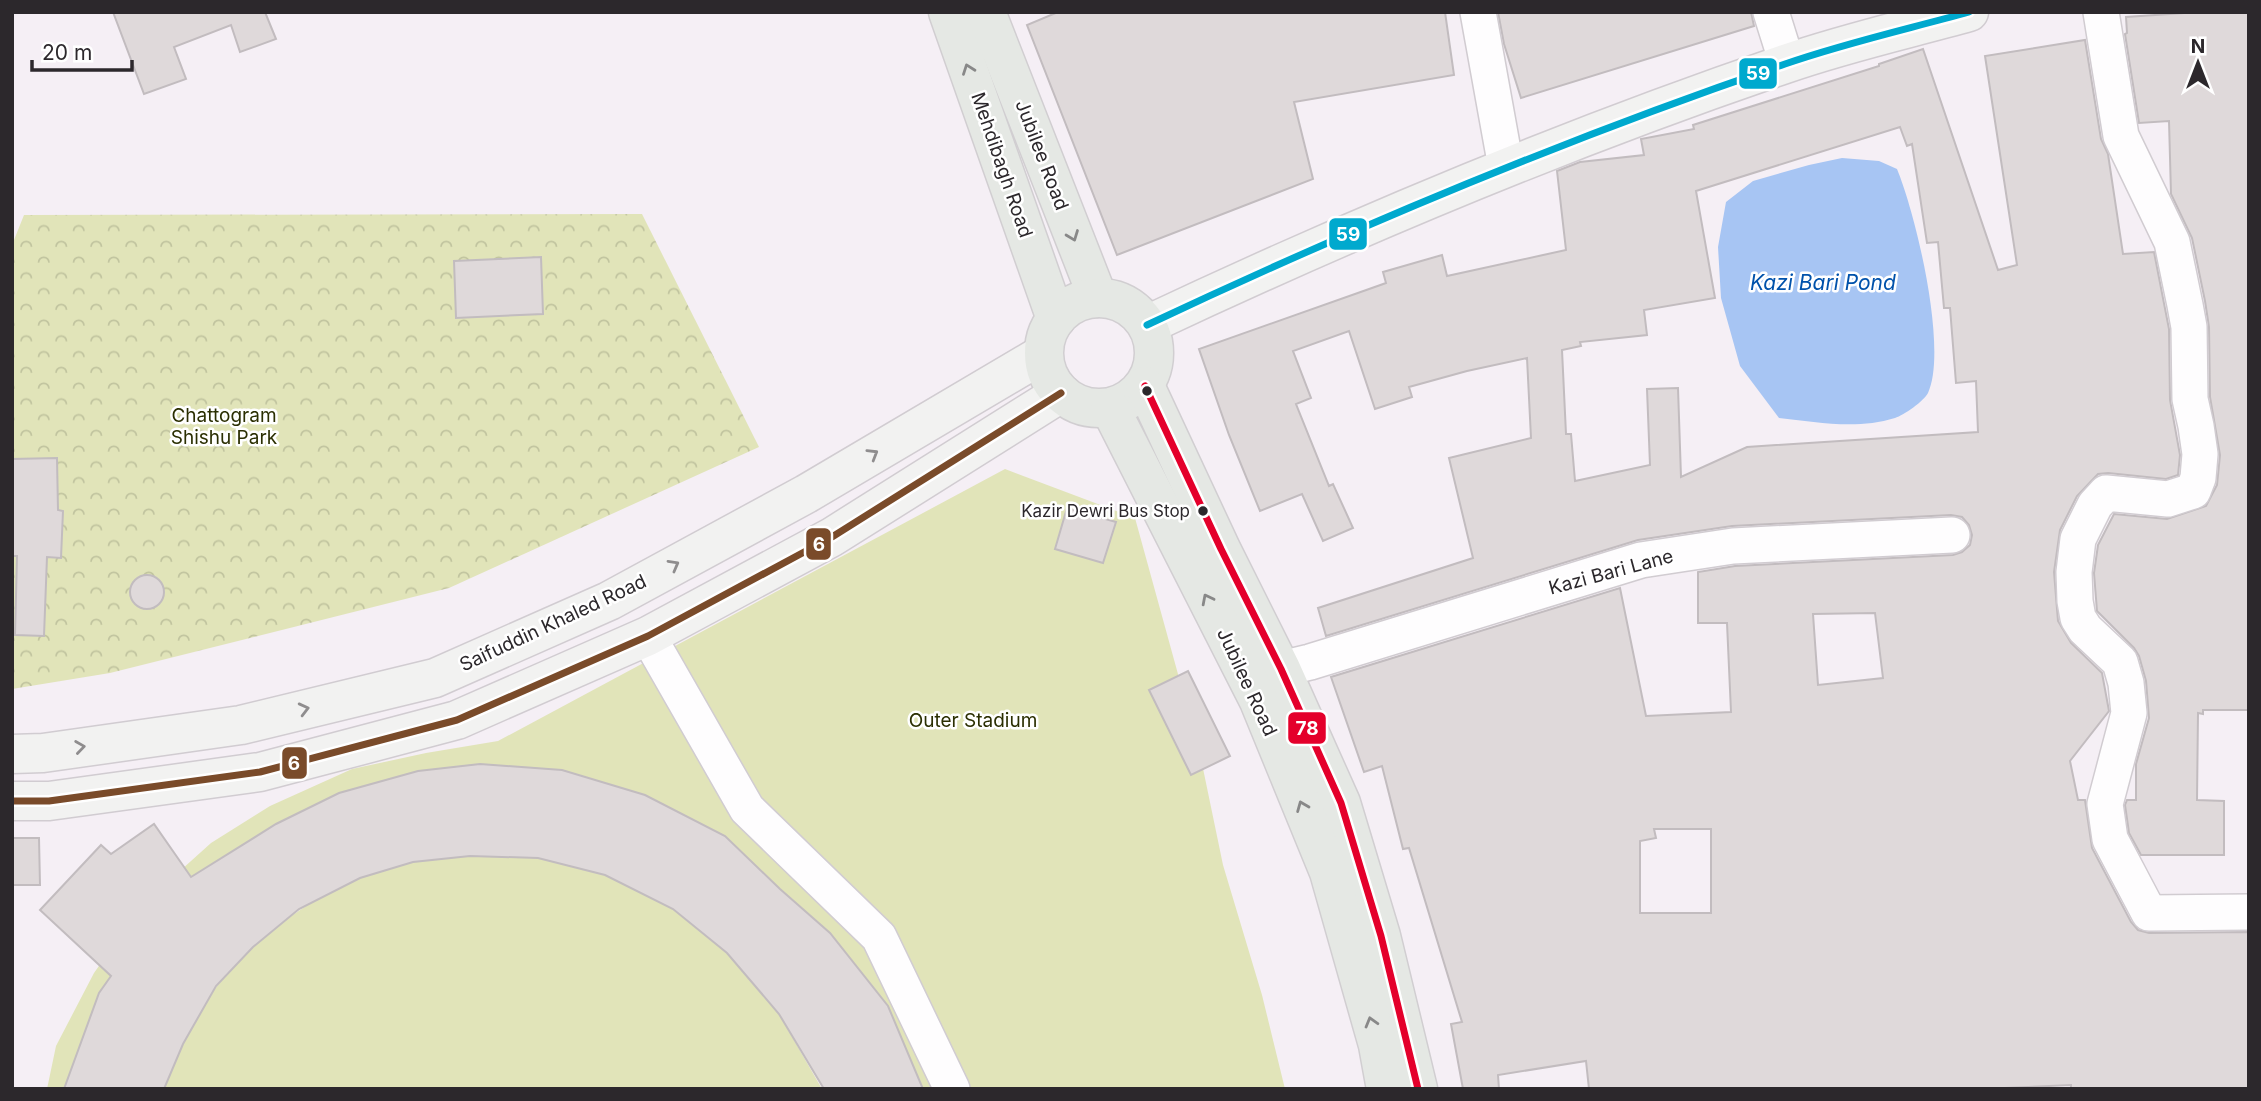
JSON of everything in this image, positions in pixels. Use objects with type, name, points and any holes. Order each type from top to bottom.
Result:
[{"type":"main road","name":"Mehdibagh Road","points":[[948,12],[1049,336]]},
{"type":"main road","name":"Jubilee Road","points":[[986,12],[1098,298]]},
{"type":"main road","points":[[1147,325],[1506,167],[1787,63],[1969,12]]},
{"type":"main road","points":[[1098,298],[1126,304],[1138,313],[1147,325],[1156,356],[1145,386],[1136,396],[1124,404],[1093,409],[1075,404],[1051,382],[1045,368],[1049,336],[1074,304],[1098,298]]},
{"type":"main road","name":"Saifuddin Khaled Road","points":[[12,754],[43,753],[241,724],[435,678],[609,601],[806,494],[1049,336]]},
{"type":"main road","points":[[1145,386],[1221,549],[1281,669],[1341,803],[1381,936],[1418,1089]]},
{"type":"main road","points":[[12,801],[49,801],[260,772],[457,720],[648,636],[832,537],[1061,393]]},
{"type":"main road","name":"Jubilee Road","points":[[1110,408],[1259,701],[1329,872],[1378,1045],[1386,1089]]},
{"type":"street","points":[[1478,12],[1506,167]]},
{"type":"street","points":[[1771,12],[1787,63]]},
{"type":"street","points":[[2101,12],[2121,136],[2172,242],[2189,327],[2190,399],[2200,454],[2198,478],[2193,491],[2168,499],[2106,493],[2095,505],[2078,539],[2074,572],[2078,618],[2085,629],[2120,662],[2126,683],[2129,713],[2105,804],[2110,839],[2149,913],[2249,912]]},
{"type":"street","name":"Kazi Bari Lane","points":[[1281,669],[1651,558],[1733,546],[1952,536]]},
{"type":"street","points":[[648,636],[747,809],[879,937],[952,1089]]},
{"type":"green space","name":"Chattogram Shishu Park","points":[[642,214],[759,447],[449,588],[110,673],[12,689],[12,245],[24,215]]},
{"type":"green space","name":"Outer Stadium","points":[[1005,469],[1135,518],[1200,754],[1223,865],[1262,995],[1285,1089],[923,1089],[888,1006],[830,933],[725,836],[645,795],[562,770],[276,824],[213,863],[141,932],[99,993],[67,1089],[47,1089],[56,1046],[94,973],[141,906],[211,843],[270,806],[352,769],[498,741]]},
{"type":"green space","points":[[471,856],[538,858],[605,875],[673,909],[727,953],[779,1014],[822,1089],[164,1089],[188,1035],[210,996],[237,963],[281,924],[330,892],[384,869],[419,861]]},
{"type":"water","name":"Kazi Bari Pond","points":[[1842,158],[1879,161],[1897,169],[1913,217],[1927,282],[1932,315],[1933,373],[1926,396],[1895,418],[1851,424],[1779,418],[1740,366],[1721,298],[1718,247],[1726,202],[1753,181]]},
{"type":"building","points":[[113,12],[265,12],[276,39],[240,52],[231,25],[174,47],[186,79],[144,94]]},
{"type":"building","points":[[1058,12],[1445,12],[1454,75],[1294,102],[1313,179],[1117,255],[1027,25]]},
{"type":"building","points":[[1498,12],[1751,12],[1754,26],[1521,98],[1504,44]]},
{"type":"building","points":[[2249,12],[2249,710],[2203,710],[2203,714],[2198,713],[2197,800],[2224,801],[2224,855],[2141,855],[2129,833],[2125,805],[2127,800],[2136,800],[2136,764],[2149,718],[2146,681],[2134,648],[2097,611],[2094,573],[2098,545],[2114,514],[2167,519],[2206,506],[2217,485],[2220,455],[2210,397],[2209,327],[2205,301],[2192,238],[2171,194],[2169,121],[2139,123],[2125,34],[2126,17]]},
{"type":"building","points":[[2085,40],[2101,139],[2108,154],[2123,254],[2154,252],[2169,329],[2170,400],[2180,455],[2178,475],[2166,479],[2098,474],[2077,496],[2060,530],[2054,572],[2058,621],[2071,643],[2102,673],[2109,711],[2070,761],[2078,800],[2085,800],[2092,848],[2131,922],[2138,930],[2149,933],[2249,932],[2249,1089],[2071,1089],[2071,1085],[1981,1089],[1589,1089],[1586,1061],[1498,1075],[1499,1089],[1463,1089],[1451,1024],[1462,1022],[1409,848],[1403,849],[1382,766],[1364,772],[1331,677],[1620,588],[1646,716],[1731,712],[1727,623],[1698,623],[1698,572],[1735,566],[1953,555],[1970,545],[1972,535],[1969,525],[1962,517],[1951,515],[1732,526],[1638,540],[1326,636],[1318,608],[1473,558],[1449,458],[1531,438],[1527,358],[1409,387],[1412,397],[1375,409],[1349,331],[1293,351],[1311,398],[1296,404],[1329,486],[1333,484],[1353,528],[1323,541],[1302,494],[1260,511],[1229,435],[1199,349],[1386,283],[1383,272],[1442,255],[1447,276],[1566,250],[1557,171],[1580,162],[1644,155],[1641,139],[1694,129],[1693,125],[1879,66],[1923,49],[1998,270],[2017,265],[1985,56]],"holes":[[[1900,127],[1907,146],[1912,144],[1927,243],[1938,242],[1944,308],[1950,308],[1956,383],[1976,381],[1978,432],[1747,447],[1681,477],[1678,388],[1647,389],[1650,465],[1575,481],[1571,434],[1566,434],[1562,350],[1581,346],[1580,342],[1647,335],[1644,310],[1715,298],[1696,191]],[[1875,613],[1883,678],[1818,685],[1813,614]],[[1654,829],[1711,829],[1711,913],[1640,913],[1640,841],[1656,838]]]},
{"type":"building","points":[[541,257],[543,314],[456,318],[454,261]]},
{"type":"building","points":[[57,458],[58,510],[63,511],[61,558],[47,557],[44,636],[15,635],[17,556],[12,556],[12,459]]},
{"type":"building","points":[[1067,508],[1116,522],[1103,563],[1055,549]]},
{"type":"building","points":[[147,575],[159,580],[164,592],[159,604],[147,609],[135,604],[130,592],[135,580]]},
{"type":"building","points":[[1188,671],[1230,756],[1191,775],[1149,690]]},
{"type":"building","points":[[480,764],[562,770],[645,795],[725,836],[830,933],[888,1006],[923,1089],[824,1089],[779,1014],[727,953],[673,909],[605,875],[538,858],[470,856],[413,862],[360,878],[299,909],[253,947],[216,986],[183,1044],[164,1089],[64,1089],[99,993],[111,976],[40,910],[101,845],[111,854],[154,824],[191,877],[276,824],[339,793],[418,771]]},
{"type":"building","points":[[12,838],[39,838],[40,885],[12,885]]},
{"type":"transit line","name":"59","points":[[1147,325],[1383,219],[1623,122],[1808,56],[1969,12]]},
{"type":"transit line","name":"78","points":[[1145,386],[1221,549],[1281,669],[1341,803],[1381,936],[1418,1089]]},
{"type":"transit line","name":"6","points":[[12,801],[49,801],[260,772],[457,720],[648,636],[832,537],[1061,393]]},
{"type":"place","name":"Kazir Dewri Bus Stop","points":[[1203,511]]}]
